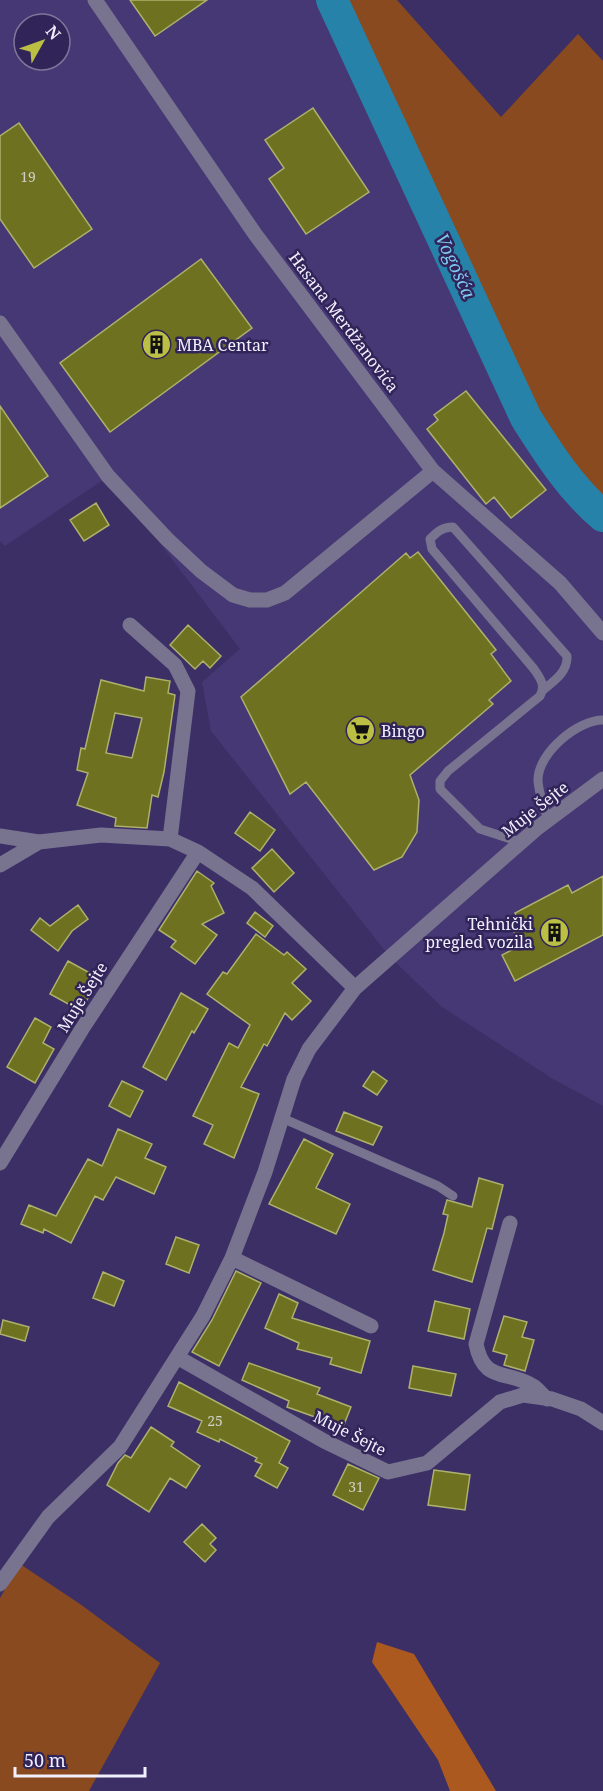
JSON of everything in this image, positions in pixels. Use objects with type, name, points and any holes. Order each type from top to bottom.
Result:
[{"type":"street","name":"Hasana Merdžanovića","points":[[95,0],[255,234],[433,471],[560,583],[603,633]]},
{"type":"street","points":[[0,323],[108,476],[167,539],[233,595],[259,600],[285,593],[433,471]]},
{"type":"street","points":[[130,625],[175,665],[188,691],[170,839]]},
{"type":"street","name":"Muje Šejte","points":[[0,1584],[48,1517],[120,1447],[203,1316],[232,1258],[265,1172],[294,1079],[309,1049],[355,988],[520,842],[603,779]]},
{"type":"street","points":[[0,836],[39,842],[101,835],[170,839],[198,852],[252,888],[355,988]]},
{"type":"street","points":[[0,865],[39,842]]},
{"type":"street","name":"Muje Šejte","points":[[0,1163],[120,970],[198,852]]},
{"type":"street","points":[[510,1223],[476,1344],[479,1360],[490,1371],[532,1385],[547,1399]]},
{"type":"street","points":[[232,1258],[370,1326]]},
{"type":"street","name":"Muje Šejte","points":[[177,1357],[324,1441],[388,1472],[427,1463],[500,1402],[523,1395],[581,1408],[603,1423]]},
{"type":"lane","points":[[520,842],[480,829],[441,789],[440,781],[448,771],[540,696],[543,690],[563,672],[568,664],[567,656],[453,527],[445,527],[437,532],[430,540],[432,549],[534,669],[542,682],[543,690]]},
{"type":"lane","points":[[548,820],[538,779],[544,760],[550,752],[584,725],[603,720]]},
{"type":"lane","points":[[282,1118],[438,1186],[453,1196]]},
{"type":"shaded area","points":[[0,0],[332,0],[526,418],[553,461],[586,502],[603,516],[603,1106],[553,1079],[442,1007],[390,957],[211,731],[202,682],[240,649],[109,476],[5,546],[0,541]]},
{"type":"shaded area","points":[[332,0],[397,0],[501,117],[578,34],[603,61],[603,516],[571,483],[526,418]]},
{"type":"shaded area","points":[[20,1564],[80,1604],[160,1663],[89,1791],[0,1791],[0,1598]]},
{"type":"shaded area","points":[[377,1642],[414,1654],[496,1791],[450,1791],[438,1760],[372,1662]]},
{"type":"building","points":[[130,0],[207,0],[155,36]]},
{"type":"building","points":[[313,108],[369,192],[306,234],[269,179],[284,168],[265,140]]},
{"type":"building","points":[[19,123],[92,229],[34,268],[0,219],[0,136]]},
{"type":"building","name":"MBA Centar","points":[[201,259],[252,328],[110,432],[60,363]]},
{"type":"building","points":[[466,391],[546,490],[511,518],[494,497],[486,504],[427,429],[438,420],[434,415]]},
{"type":"building","points":[[0,406],[48,476],[0,508]]},
{"type":"building","points":[[96,503],[109,525],[84,541],[70,520]]},
{"type":"building","name":"Bingo","points":[[418,552],[496,650],[491,654],[511,681],[489,700],[493,704],[410,775],[419,800],[417,832],[402,857],[374,870],[306,782],[290,794],[241,697],[406,553],[410,558]]},
{"type":"building","points":[[188,625],[221,656],[210,668],[203,661],[195,669],[170,645]]},
{"type":"building","points":[[146,677],[170,681],[168,693],[175,695],[164,772],[158,797],[152,795],[147,828],[115,826],[116,818],[77,805],[88,773],[77,770],[81,748],[85,749],[101,680],[144,691]],"holes":[[[115,713],[142,718],[132,758],[106,753]]]},
{"type":"building","points":[[250,812],[275,830],[260,851],[235,833]]},
{"type":"building","points":[[272,849],[294,873],[274,892],[252,868]]},
{"type":"building","points":[[197,871],[214,883],[211,886],[224,913],[202,924],[217,935],[195,964],[171,947],[176,941],[159,930]]},
{"type":"building","name":"Tehnički pregled vozila","points":[[603,876],[603,935],[515,981],[502,955],[521,945],[512,928],[521,924],[515,913],[568,885],[572,893]]},
{"type":"building","points":[[78,905],[88,919],[72,931],[58,951],[31,930],[40,918],[50,926]]},
{"type":"building","points":[[255,912],[273,926],[265,937],[247,923]]},
{"type":"building","points":[[256,934],[284,955],[287,952],[306,969],[292,983],[311,1001],[292,1020],[285,1013],[267,1046],[264,1044],[241,1087],[259,1094],[234,1158],[204,1144],[213,1125],[193,1116],[229,1043],[238,1048],[250,1025],[207,994],[223,972],[227,974]]},
{"type":"building","points":[[68,961],[99,978],[81,1011],[50,994]]},
{"type":"building","points":[[181,993],[208,1009],[194,1033],[192,1031],[166,1080],[143,1067]]},
{"type":"building","points":[[35,1018],[51,1027],[43,1043],[54,1049],[35,1083],[7,1067]]},
{"type":"building","points":[[373,1071],[387,1081],[377,1095],[363,1086]]},
{"type":"building","points":[[122,1081],[143,1091],[130,1117],[109,1106]]},
{"type":"building","points":[[344,1112],[382,1127],[373,1145],[336,1131]]},
{"type":"building","points":[[118,1129],[152,1144],[145,1158],[166,1167],[154,1194],[116,1177],[103,1200],[95,1196],[71,1243],[44,1229],[43,1233],[21,1224],[29,1205],[56,1216],[88,1159],[102,1166]]},
{"type":"building","points":[[304,1139],[333,1154],[316,1188],[350,1204],[336,1234],[269,1204]]},
{"type":"building","points":[[479,1178],[503,1185],[492,1229],[487,1228],[472,1282],[433,1270],[448,1215],[443,1214],[447,1200],[472,1207]]},
{"type":"building","points":[[176,1237],[199,1245],[189,1273],[166,1264]]},
{"type":"building","points":[[236,1271],[261,1283],[219,1366],[192,1352],[212,1320]]},
{"type":"building","points":[[103,1272],[124,1281],[114,1306],[93,1298]]},
{"type":"building","points":[[279,1294],[298,1303],[292,1318],[370,1341],[361,1373],[330,1364],[332,1358],[297,1349],[299,1343],[265,1328]]},
{"type":"building","points":[[435,1301],[470,1309],[464,1339],[428,1331]]},
{"type":"building","points":[[504,1316],[527,1322],[522,1337],[534,1340],[525,1371],[504,1365],[507,1355],[493,1351]]},
{"type":"building","points":[[3,1320],[29,1327],[25,1341],[0,1334]]},
{"type":"building","points":[[249,1363],[320,1388],[317,1394],[351,1407],[341,1432],[313,1421],[315,1417],[287,1407],[289,1401],[242,1380]]},
{"type":"building","points":[[413,1366],[456,1374],[451,1396],[409,1388]]},
{"type":"building","points":[[179,1382],[290,1441],[279,1463],[288,1468],[277,1488],[255,1476],[262,1464],[255,1461],[257,1458],[220,1439],[219,1442],[197,1432],[202,1421],[168,1406]]},
{"type":"building","points":[[151,1427],[174,1442],[171,1446],[200,1466],[186,1488],[170,1478],[149,1512],[107,1485],[118,1463],[125,1455],[131,1458]]},
{"type":"building","points":[[348,1464],[379,1478],[363,1510],[333,1495]]},
{"type":"building","points":[[434,1470],[470,1475],[465,1510],[428,1505]]},
{"type":"building","points":[[202,1524],[216,1538],[210,1544],[216,1550],[205,1562],[184,1542]]},
{"type":"waterway","name":"Vogošća","points":[[332,0],[526,418],[571,483],[603,516]]},
{"type":"place","name":"MBA Centar","points":[[156,345]]},
{"type":"place","name":"Bingo","points":[[360,731]]},
{"type":"place","name":"Tehnički pregled vozila","points":[[554,933]]}]
